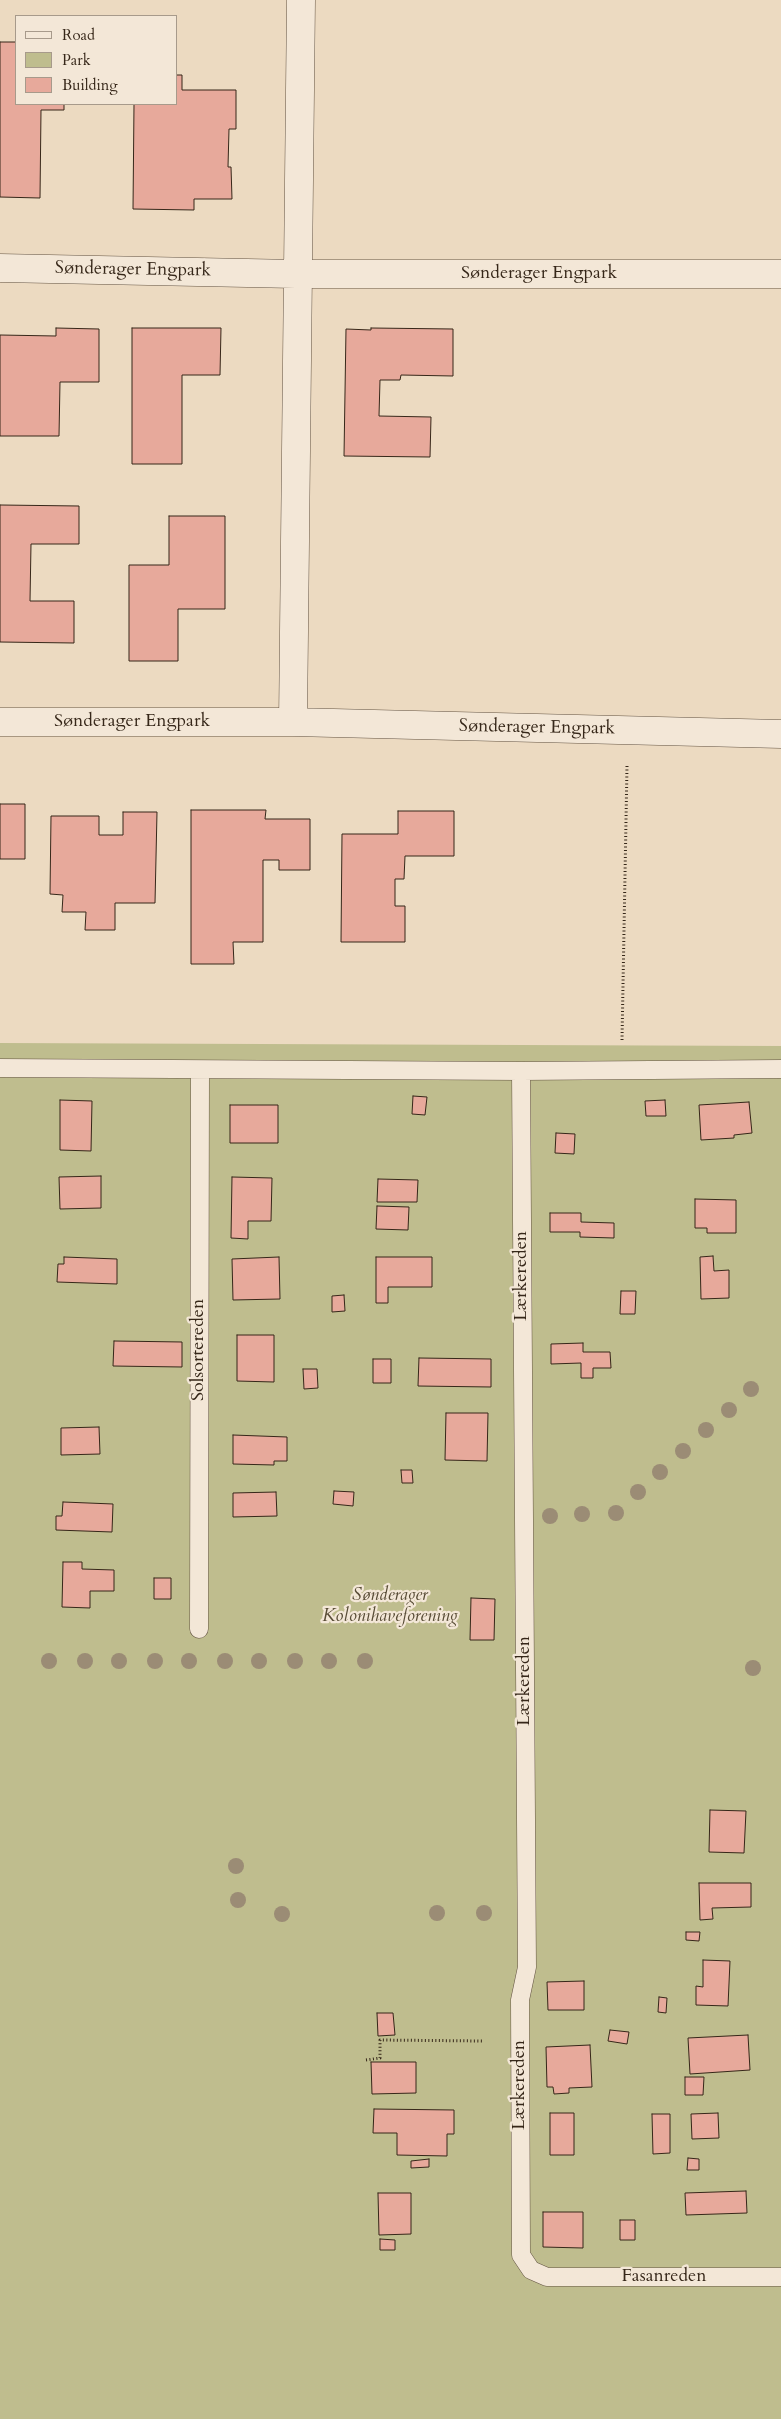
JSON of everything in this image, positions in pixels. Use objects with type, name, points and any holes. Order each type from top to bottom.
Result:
[{"type":"street","points":[[293,722],[296,274],[301,0]]},
{"type":"street","name":"Sønderager Engpark","points":[[0,268],[296,274],[781,274]]},
{"type":"street","name":"Sønderager Engpark","points":[[0,722],[293,722],[781,734]]},
{"type":"lane","points":[[0,1068],[521,1071],[781,1069]]},
{"type":"lane","name":"Solsortereden","points":[[198,1630],[200,1070]]},
{"type":"lane","name":"Lærkereden","points":[[521,1071],[527,1967],[520,2000],[520,2238],[521,2255],[524,2262],[531,2270],[547,2277]]},
{"type":"lane","name":"Fasanreden","points":[[547,2277],[781,2277]]},
{"type":"path","points":[[622,1070],[628,730]]},
{"type":"path","points":[[366,2060],[380,2058],[380,2040],[482,2041]]},
{"type":"green space","name":"Sønderager Kolonihaveforening","points":[[0,1043],[781,1046],[781,2419],[0,2419]]},
{"type":"building","points":[[0,42],[15,42],[15,105],[64,105],[64,110],[41,110],[40,198],[0,197]]},
{"type":"building","points":[[178,75],[182,75],[182,90],[236,90],[236,129],[229,129],[228,167],[231,167],[232,199],[194,199],[194,210],[133,209],[134,105],[178,105]]},
{"type":"building","points":[[56,328],[99,329],[99,382],[60,382],[59,436],[0,436],[0,335],[56,336]]},
{"type":"building","points":[[132,328],[221,328],[220,375],[182,375],[182,464],[132,464]]},
{"type":"building","points":[[371,328],[453,329],[453,376],[401,375],[400,380],[380,380],[379,416],[431,417],[430,457],[344,456],[346,329],[371,330]]},
{"type":"building","points":[[0,505],[79,506],[79,544],[31,544],[30,601],[74,601],[74,643],[0,642]]},
{"type":"building","points":[[169,516],[225,516],[225,609],[178,609],[178,661],[129,661],[129,565],[169,565]]},
{"type":"building","points":[[0,804],[25,804],[25,859],[0,859]]},
{"type":"building","points":[[191,810],[266,810],[265,819],[310,819],[310,870],[279,870],[279,860],[263,860],[263,942],[233,942],[234,964],[191,964]]},
{"type":"building","points":[[398,811],[454,811],[454,856],[405,856],[404,879],[395,879],[395,906],[405,906],[405,942],[341,942],[342,834],[398,834]]},
{"type":"building","points":[[123,812],[157,812],[155,903],[115,903],[115,930],[85,930],[86,912],[62,912],[63,895],[50,894],[51,816],[99,816],[99,835],[123,835]]},
{"type":"building","points":[[413,1096],[427,1097],[425,1115],[412,1114]]},
{"type":"building","points":[[60,1100],[92,1101],[91,1151],[60,1150]]},
{"type":"building","points":[[665,1100],[666,1116],[646,1116],[645,1101]]},
{"type":"building","points":[[749,1102],[752,1133],[734,1135],[734,1138],[701,1140],[699,1105]]},
{"type":"building","points":[[230,1105],[278,1105],[278,1143],[230,1143]]},
{"type":"building","points":[[556,1133],[575,1134],[574,1154],[555,1153]]},
{"type":"building","points":[[101,1176],[101,1208],[60,1209],[59,1177]]},
{"type":"building","points":[[232,1177],[272,1178],[271,1221],[248,1221],[248,1239],[231,1238]]},
{"type":"building","points":[[378,1179],[418,1180],[417,1202],[377,1202]]},
{"type":"building","points":[[695,1199],[736,1200],[736,1233],[707,1233],[707,1228],[695,1228]]},
{"type":"building","points":[[377,1206],[409,1207],[408,1230],[376,1229]]},
{"type":"building","points":[[550,1213],[581,1213],[581,1222],[614,1223],[614,1238],[580,1237],[580,1232],[550,1232]]},
{"type":"building","points":[[713,1256],[714,1271],[729,1270],[729,1298],[701,1299],[700,1257]]},
{"type":"building","points":[[64,1257],[117,1259],[117,1284],[57,1282],[58,1264],[64,1264]]},
{"type":"building","points":[[279,1257],[280,1299],[233,1300],[232,1259]]},
{"type":"building","points":[[376,1257],[432,1257],[432,1287],[388,1287],[388,1303],[376,1303]]},
{"type":"building","points":[[621,1291],[636,1291],[635,1314],[620,1314]]},
{"type":"building","points":[[344,1295],[345,1311],[332,1312],[332,1296]]},
{"type":"building","points":[[237,1335],[274,1335],[274,1382],[237,1381]]},
{"type":"building","points":[[114,1341],[182,1342],[182,1367],[113,1366]]},
{"type":"building","points":[[583,1343],[583,1352],[610,1352],[611,1368],[593,1368],[593,1378],[581,1378],[581,1363],[551,1364],[551,1344]]},
{"type":"building","points":[[419,1358],[491,1359],[491,1387],[418,1386]]},
{"type":"building","points":[[373,1359],[391,1359],[391,1383],[373,1383]]},
{"type":"building","points":[[303,1369],[317,1369],[318,1388],[304,1389]]},
{"type":"building","points":[[446,1413],[488,1413],[487,1461],[445,1460]]},
{"type":"building","points":[[99,1427],[100,1454],[61,1455],[61,1428]]},
{"type":"building","points":[[233,1435],[287,1437],[287,1461],[274,1461],[274,1465],[233,1464]]},
{"type":"building","points":[[401,1470],[412,1470],[413,1483],[402,1483]]},
{"type":"building","points":[[334,1491],[354,1492],[353,1506],[333,1504]]},
{"type":"building","points":[[276,1492],[277,1516],[233,1517],[233,1493]]},
{"type":"building","points":[[63,1502],[113,1504],[112,1532],[56,1530],[56,1516],[62,1516]]},
{"type":"building","points":[[63,1562],[82,1562],[82,1569],[114,1570],[114,1591],[90,1591],[90,1608],[62,1607]]},
{"type":"building","points":[[154,1578],[171,1578],[171,1599],[154,1599]]},
{"type":"building","points":[[471,1598],[495,1599],[494,1640],[470,1640]]},
{"type":"building","points":[[710,1810],[746,1811],[744,1853],[709,1852]]},
{"type":"building","points":[[699,1883],[751,1883],[751,1907],[712,1908],[713,1919],[700,1920]]},
{"type":"building","points":[[686,1932],[700,1932],[699,1941],[686,1940]]},
{"type":"building","points":[[703,1960],[730,1961],[728,2006],[696,2005],[696,1986],[703,1987]]},
{"type":"building","points":[[584,1981],[584,2010],[548,2010],[547,1982]]},
{"type":"building","points":[[659,1997],[667,1998],[666,2013],[658,2012]]},
{"type":"building","points":[[377,2013],[393,2013],[395,2035],[378,2036]]},
{"type":"building","points":[[610,2030],[629,2032],[627,2044],[608,2041]]},
{"type":"building","points":[[748,2035],[750,2070],[690,2074],[688,2038]]},
{"type":"building","points":[[590,2045],[592,2087],[569,2088],[569,2093],[554,2094],[553,2087],[547,2087],[546,2047]]},
{"type":"building","points":[[371,2062],[416,2062],[416,2093],[372,2094]]},
{"type":"building","points":[[685,2077],[704,2077],[703,2095],[685,2095]]},
{"type":"building","points":[[374,2109],[454,2110],[454,2134],[447,2134],[447,2156],[397,2155],[397,2133],[373,2133]]},
{"type":"building","points":[[550,2113],[574,2113],[574,2155],[550,2155]]},
{"type":"building","points":[[718,2113],[719,2138],[692,2139],[691,2114]]},
{"type":"building","points":[[652,2114],[670,2114],[670,2153],[653,2154]]},
{"type":"building","points":[[688,2158],[699,2159],[699,2170],[687,2170]]},
{"type":"building","points":[[429,2159],[429,2167],[411,2168],[411,2161]]},
{"type":"building","points":[[746,2191],[747,2213],[686,2215],[685,2193]]},
{"type":"building","points":[[378,2193],[411,2193],[411,2234],[379,2235]]},
{"type":"building","points":[[543,2212],[583,2212],[583,2248],[543,2247]]},
{"type":"building","points":[[620,2220],[635,2220],[635,2240],[620,2240]]},
{"type":"building","points":[[380,2239],[395,2240],[395,2250],[380,2250]]}]
